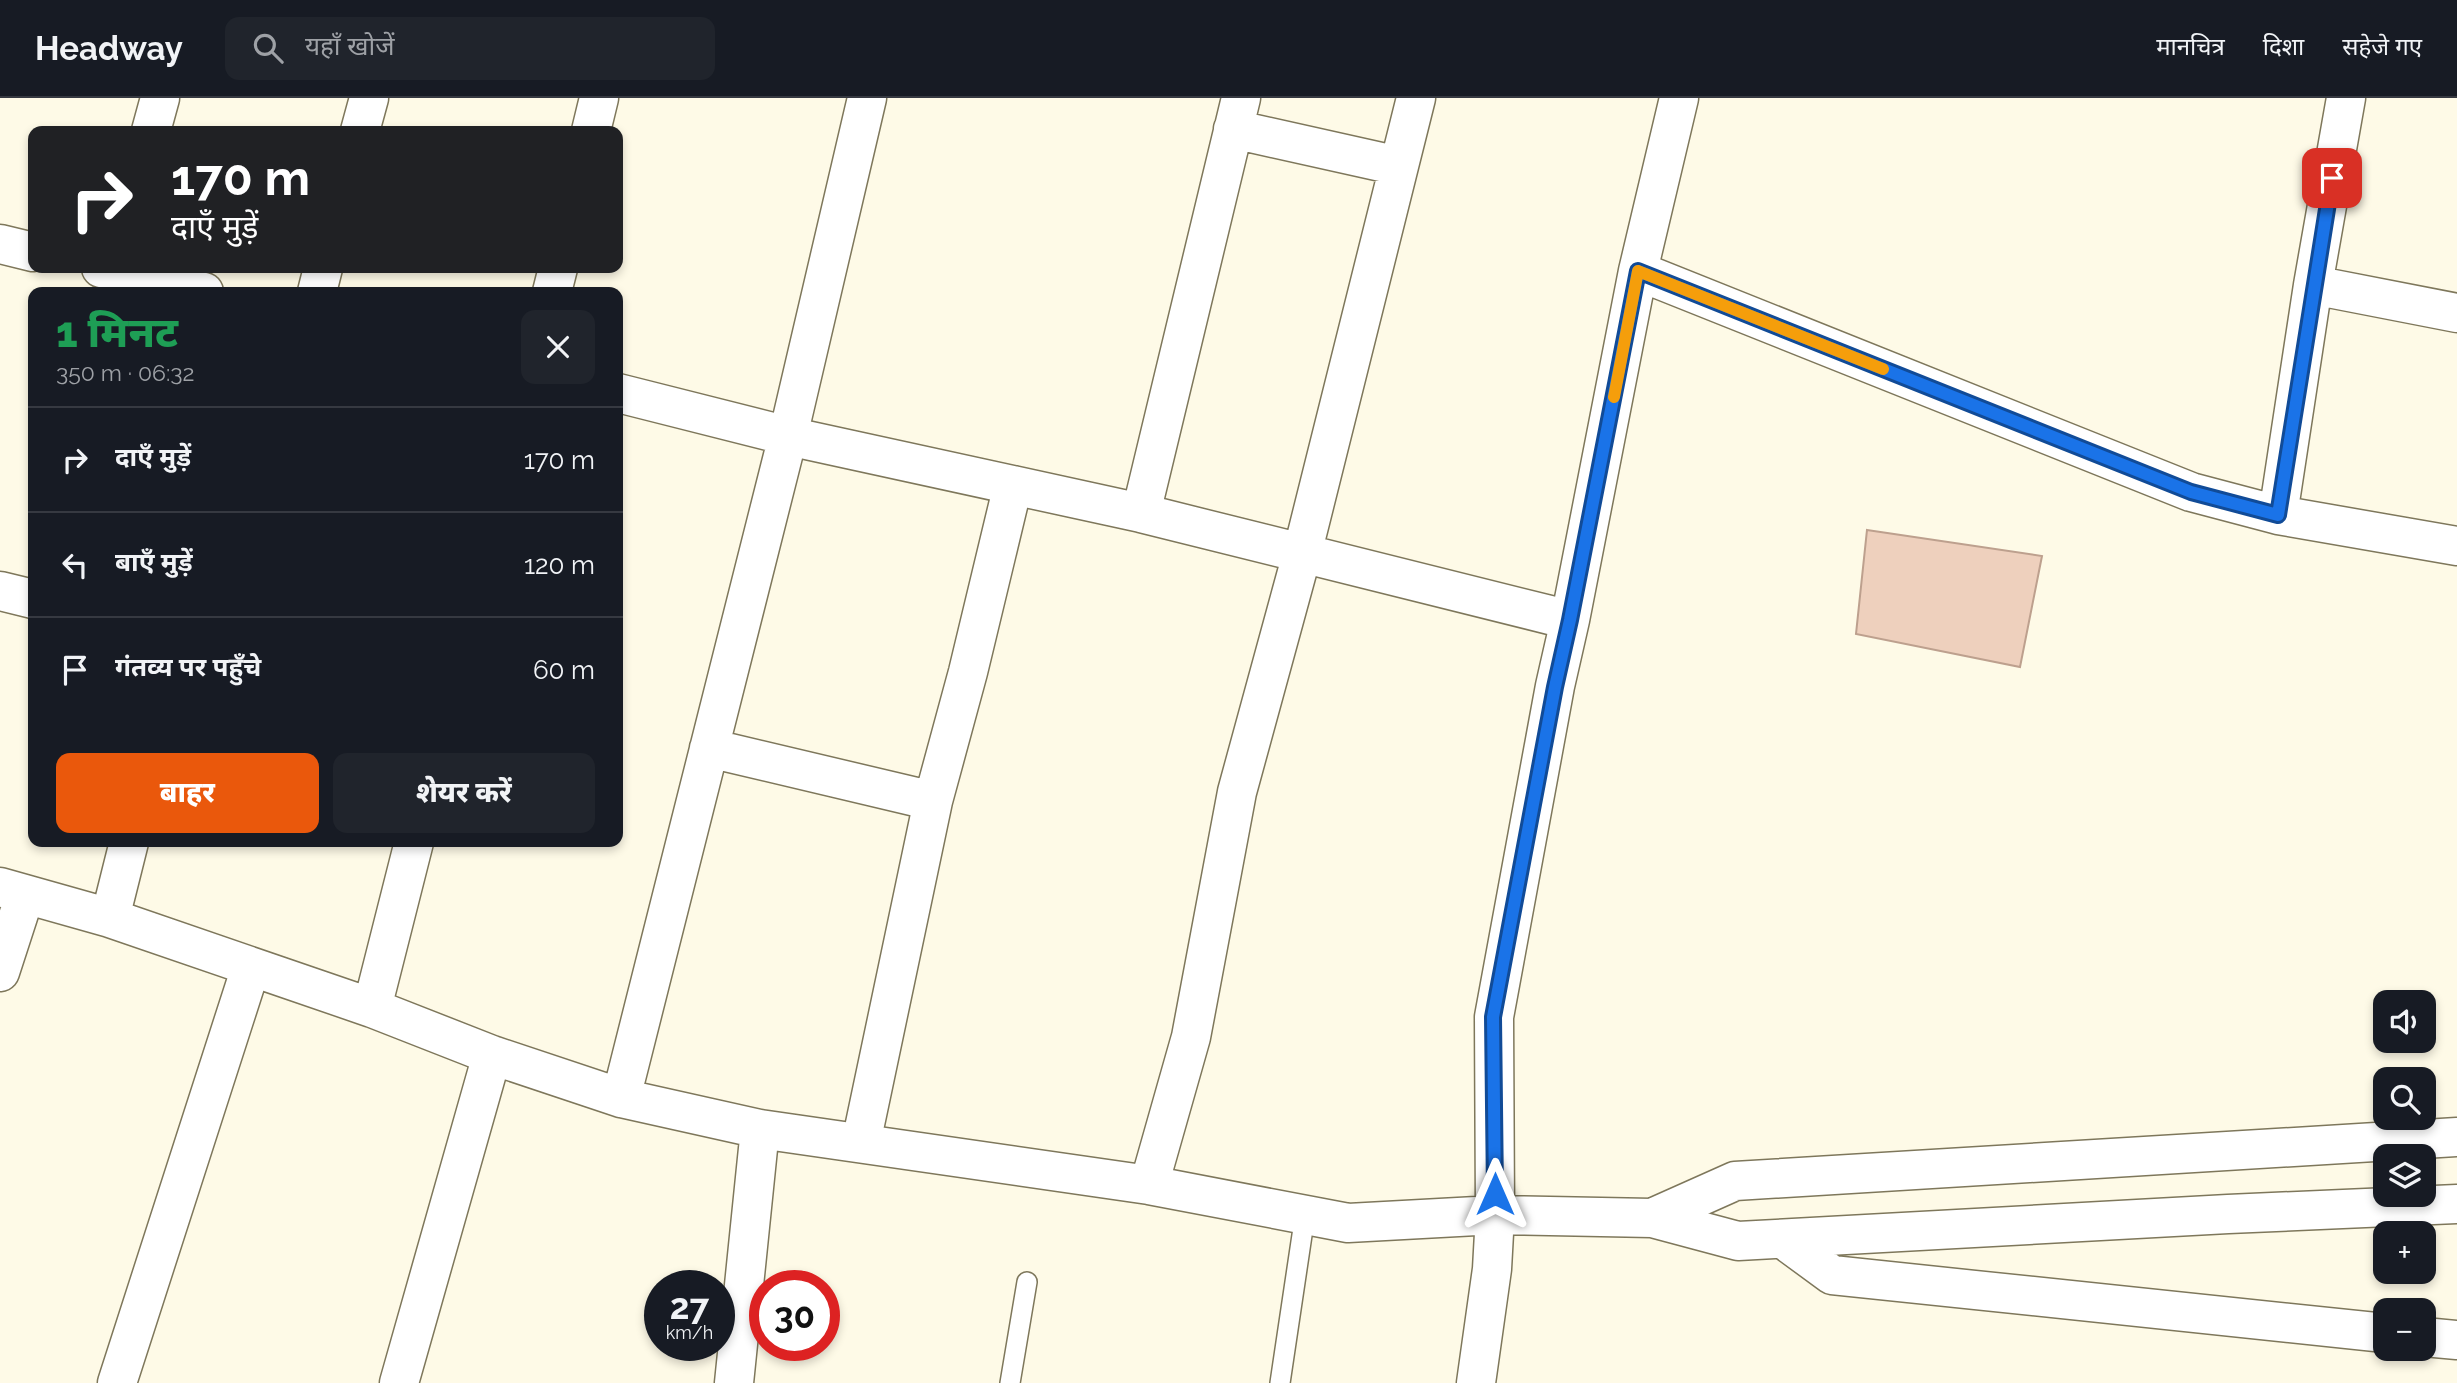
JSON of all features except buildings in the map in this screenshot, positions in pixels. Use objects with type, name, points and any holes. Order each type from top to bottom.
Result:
[{"type":"street","points":[[152,126],[160,98]]},
{"type":"street","points":[[361,126],[369,98]]},
{"type":"street","points":[[592,126],[599,98]]},
{"type":"street","points":[[621,1098],[788,436],[867,98]]},
{"type":"street","points":[[1149,1185],[1191,1037],[1237,792],[1302,554],[1416,98]]},
{"type":"street","points":[[1476,1383],[1492,1269],[1495,1215],[1493,1017],[1555,687],[1638,271],[1679,98]]},
{"type":"street","points":[[2278,515],[2346,98]]},
{"type":"street","points":[[1142,513],[1237,114],[1399,166]]},
{"type":"street","points":[[0,244],[28,251]]},
{"type":"street","points":[[1638,271],[2191,492],[2278,515],[2457,546]]},
{"type":"street","points":[[126,273],[184,287]]},
{"type":"street","points":[[2314,285],[2457,313]]},
{"type":"street","points":[[623,394],[788,436],[1142,513],[1570,620]]},
{"type":"street","points":[[861,1143],[933,801],[968,672],[1013,485]]},
{"type":"street","points":[[0,592],[28,598]]},
{"type":"street","points":[[709,748],[933,801]]},
{"type":"street","points":[[110,918],[128,847]]},
{"type":"street","points":[[372,1009],[413,847]]},
{"type":"street","points":[[0,972],[13,891],[110,918],[372,1009],[492,1055],[621,1098],[760,1129],[1149,1185],[1348,1223],[1495,1215],[1651,1218],[1738,1241],[2457,1204]]},
{"type":"street","points":[[117,1383],[251,967]]},
{"type":"street","points":[[399,1383],[492,1055]]},
{"type":"street","points":[[734,1383],[760,1129]]},
{"type":"street","points":[[1651,1218],[1735,1181],[2457,1137]]},
{"type":"street","points":[[1783,1239],[1832,1275],[2373,1332]]},
{"type":"street","points":[[2436,1338],[2457,1340]]},
{"type":"lane","points":[[1280,1383],[1305,1215]]},
{"type":"lane","points":[[1010,1383],[1027,1282]]},
{"type":"slow traffic","points":[[1614,397],[1638,271],[1883,369]]},
{"type":"route","points":[[1495,1194],[1493,1017],[1555,687],[1638,271],[2191,492],[2278,515],[2332,178]]}]
